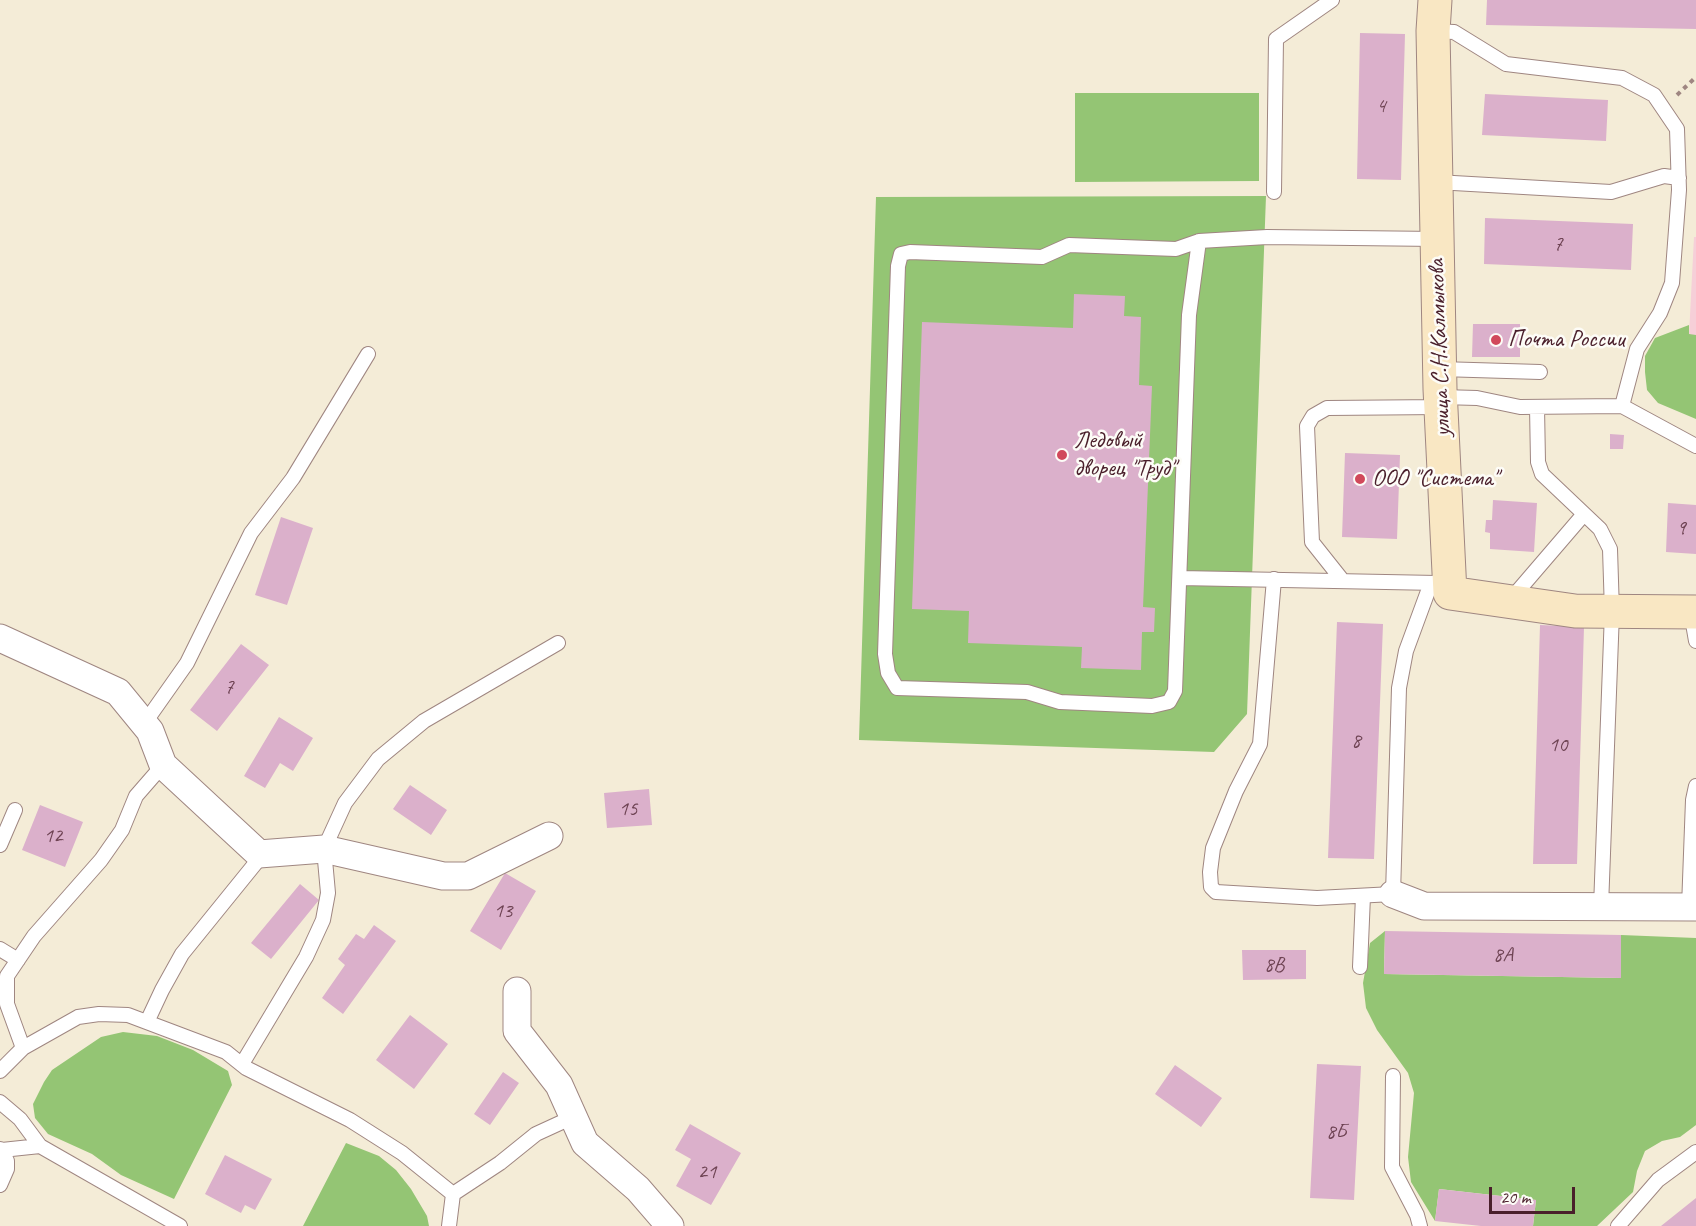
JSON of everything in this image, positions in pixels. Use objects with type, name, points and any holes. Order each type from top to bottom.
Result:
[{"type":"street","name":"улица С.Н.Калмыкова","points":[[1434,15],[1440,391],[1439,583]]},
{"type":"street","points":[[1439,583],[1450,593],[1508,602],[1694,622]]},
{"type":"street","points":[[0,638],[118,692],[150,731],[163,765],[259,854],[324,849],[443,876],[468,876],[549,836]]},
{"type":"street","points":[[1394,894],[1424,906],[1692,907]]},
{"type":"street","points":[[517,991],[517,1031],[559,1085],[585,1143],[638,1189],[670,1226]]},
{"type":"lane","points":[[1274,192],[1276,39],[1332,0]]},
{"type":"lane","points":[[1434,15],[1454,32],[1506,64],[1623,78],[1654,95],[1677,129],[1679,178],[1672,283],[1660,313],[1637,349],[1622,405]]},
{"type":"lane","points":[[1436,182],[1611,192],[1664,176],[1679,178]]},
{"type":"lane","points":[[1199,241],[1189,315],[1175,691],[1169,702],[1152,706],[1060,702],[1027,692],[897,688],[888,673],[885,654],[898,266],[901,254],[910,252],[1042,257],[1068,245],[1176,249],[1199,241],[1267,237],[1437,239]]},
{"type":"lane","points":[[144,724],[188,663],[251,533],[293,478],[368,354]]},
{"type":"lane","points":[[1344,581],[1312,542],[1307,426],[1312,416],[1327,408],[1440,391],[1540,372]]},
{"type":"lane","points":[[1440,391],[1520,407],[1622,405],[1696,446]]},
{"type":"lane","points":[[1537,407],[1538,462],[1542,474],[1600,529],[1610,549],[1612,612],[1601,907]]},
{"type":"lane","points":[[1508,602],[1584,514]]},
{"type":"lane","points":[[1180,578],[1274,579],[1439,583],[1406,651],[1399,688],[1394,894],[1317,897],[1216,892],[1211,887],[1213,848],[1236,791],[1260,744],[1274,579]]},
{"type":"lane","points":[[242,1064],[306,957],[323,920],[328,893],[324,849],[345,803],[378,759],[424,721],[558,643]]},
{"type":"lane","points":[[23,1048],[7,1004],[7,976],[34,936],[101,860],[122,830],[136,796],[163,765]]},
{"type":"lane","points":[[1692,907],[1693,800],[1696,786]]},
{"type":"lane","points":[[0,845],[15,810]]},
{"type":"lane","points":[[147,1022],[182,954],[263,854]]},
{"type":"lane","points":[[1360,967],[1363,896]]},
{"type":"lane","points":[[0,949],[18,960]]},
{"type":"lane","points":[[0,1071],[23,1048],[78,1017],[99,1014],[128,1015],[226,1052],[242,1064],[350,1120],[402,1153],[453,1194]]},
{"type":"lane","points":[[1393,1076],[1392,1167],[1417,1215],[1420,1226]]},
{"type":"lane","points":[[0,1102],[20,1119],[40,1146],[180,1226]]},
{"type":"lane","points":[[449,1226],[453,1194],[500,1163],[536,1134],[573,1117]]},
{"type":"lane","points":[[0,1185],[7,1169],[7,1161],[1,1149],[40,1146]]},
{"type":"lane","points":[[1618,1226],[1658,1180],[1696,1152]]},
{"type":"shaded area","points":[[1694,237],[1696,237],[1696,335],[1689,335]]},
{"type":"green space","points":[[1075,93],[1259,93],[1259,181],[1075,182]]},
{"type":"green space","name":"Ледовый дворец \"Труд\"","points":[[1266,196],[1247,714],[1214,752],[859,740],[876,197]]},
{"type":"green space","points":[[1689,325],[1689,334],[1696,335],[1696,419],[1658,403],[1647,390],[1645,372],[1645,356],[1655,338]]},
{"type":"green space","points":[[1385,931],[1384,974],[1620,978],[1621,935],[1696,938],[1696,1125],[1680,1137],[1662,1141],[1645,1151],[1637,1171],[1633,1192],[1597,1226],[1533,1226],[1536,1200],[1439,1189],[1435,1221],[1411,1182],[1408,1157],[1414,1093],[1408,1073],[1377,1030],[1366,1008],[1363,983],[1370,943]]},
{"type":"green space","points":[[123,1032],[157,1036],[193,1050],[228,1071],[232,1085],[174,1199],[121,1175],[92,1154],[48,1134],[35,1118],[33,1104],[52,1070],[101,1037]]},
{"type":"green space","points":[[346,1143],[379,1156],[396,1170],[411,1189],[427,1216],[429,1226],[303,1226]]},
{"type":"building","points":[[1487,0],[1696,0],[1696,29],[1486,25]]},
{"type":"building","points":[[1360,33],[1405,34],[1401,180],[1357,179]]},
{"type":"building","points":[[1485,94],[1608,100],[1606,141],[1482,135]]},
{"type":"building","points":[[1485,218],[1633,224],[1631,270],[1484,264]]},
{"type":"building","points":[[1074,294],[1125,296],[1124,316],[1141,317],[1139,385],[1152,386],[1143,607],[1155,608],[1154,632],[1142,632],[1141,670],[1081,668],[1082,647],[968,643],[969,611],[912,609],[922,322],[1073,328]]},
{"type":"building","name":"Почта России","points":[[1473,324],[1520,324],[1520,357],[1472,357]]},
{"type":"building","points":[[1610,434],[1624,435],[1623,449],[1610,449]]},
{"type":"building","points":[[1345,453],[1400,455],[1397,539],[1342,537]]},
{"type":"building","points":[[1493,500],[1537,503],[1534,552],[1490,549],[1490,533],[1485,532],[1486,520],[1492,520]]},
{"type":"building","points":[[1668,503],[1696,505],[1696,554],[1666,552]]},
{"type":"building","points":[[281,517],[313,528],[287,605],[255,595]]},
{"type":"building","points":[[1337,622],[1383,624],[1374,859],[1328,858]]},
{"type":"building","points":[[1540,625],[1584,627],[1577,864],[1533,864]]},
{"type":"building","points":[[241,644],[269,665],[217,731],[190,710]]},
{"type":"building","points":[[279,717],[313,738],[293,771],[280,763],[265,788],[244,776]]},
{"type":"building","points":[[410,785],[447,810],[431,835],[393,809]]},
{"type":"building","points":[[649,789],[652,825],[607,828],[604,793]]},
{"type":"building","points":[[40,805],[83,822],[65,867],[22,850]]},
{"type":"building","points":[[505,873],[536,891],[501,950],[470,931]]},
{"type":"building","points":[[300,884],[319,900],[271,959],[251,943]]},
{"type":"building","points":[[374,925],[396,941],[343,1014],[322,998],[345,965],[338,959],[356,934],[364,939]]},
{"type":"building","points":[[1385,931],[1621,935],[1621,978],[1384,974]]},
{"type":"building","points":[[1242,950],[1306,950],[1306,979],[1243,980]]},
{"type":"building","points":[[410,1015],[448,1044],[414,1089],[376,1060]]},
{"type":"building","points":[[1317,1064],[1361,1066],[1354,1200],[1310,1198]]},
{"type":"building","points":[[1175,1065],[1222,1098],[1201,1127],[1155,1094]]},
{"type":"building","points":[[503,1072],[519,1083],[490,1125],[474,1114]]},
{"type":"building","points":[[690,1124],[741,1153],[711,1205],[676,1186],[691,1159],[675,1150]]},
{"type":"building","points":[[225,1155],[272,1179],[255,1210],[245,1205],[241,1213],[205,1194]]},
{"type":"building","points":[[1439,1189],[1536,1200],[1533,1226],[1481,1226],[1435,1221]]},
{"type":"building","points":[[1696,1198],[1696,1226],[1661,1226]]},
{"type":"place","name":"Почта России","points":[[1496,340]]},
{"type":"place","name":"Ледовый дворец \"Труд\"","points":[[1062,455]]},
{"type":"place","name":"ООО \"Система\"","points":[[1360,479]]}]
